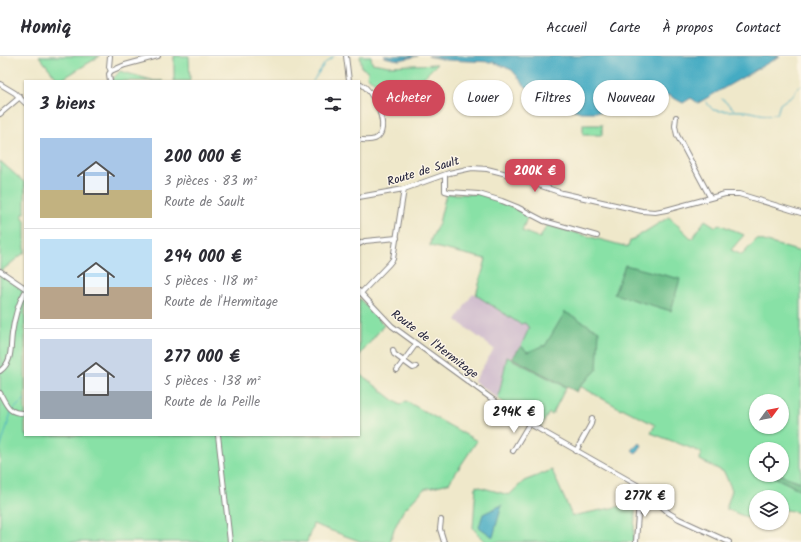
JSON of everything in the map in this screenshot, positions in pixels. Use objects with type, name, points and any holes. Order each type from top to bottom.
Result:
[{"type":"street","points":[[110,56],[110,80]]},
{"type":"street","points":[[346,56],[349,80]]},
{"type":"street","points":[[111,71],[125,65],[155,57]]},
{"type":"street","points":[[0,84],[24,102]]},
{"type":"street","points":[[360,84],[370,92],[381,118],[382,127],[380,134],[375,139],[360,140]]},
{"type":"street","points":[[0,114],[20,98]]},
{"type":"street","points":[[676,117],[675,126],[677,136],[710,197]]},
{"type":"street","name":"Route de Sault","points":[[360,197],[404,189],[445,175],[472,168],[487,169],[562,194],[642,211],[655,212],[666,210],[710,197],[726,194],[744,196],[801,213]]},
{"type":"street","points":[[445,175],[446,191],[479,194],[517,207],[544,221],[597,236]]},
{"type":"street","points":[[360,292],[392,262],[404,189]]},
{"type":"street","points":[[360,244],[365,241],[397,238]]},
{"type":"street","points":[[0,271],[24,287]]},
{"type":"street","name":"Route de l'Hermitage","points":[[360,292],[392,326],[508,411],[629,480],[679,519],[729,542]]},
{"type":"street","points":[[0,371],[8,364],[16,310],[24,294]]},
{"type":"street","points":[[397,370],[416,344]]},
{"type":"street","points":[[393,350],[394,354],[404,362],[413,368],[416,368]]},
{"type":"street","points":[[0,393],[7,407],[11,411],[19,413],[24,412]]},
{"type":"street","points":[[576,451],[591,424],[592,418]]},
{"type":"street","points":[[513,451],[529,424]]},
{"type":"street","points":[[218,436],[230,542]]},
{"type":"street","points":[[636,542],[639,501],[645,491]]},
{"type":"street","points":[[441,520],[440,529],[444,542]]},
{"type":"shaded area","points":[[473,293],[520,324],[525,322],[529,328],[521,346],[512,358],[507,357],[498,399],[474,381],[494,349],[456,320]]},
{"type":"green space","points":[[39,56],[100,56],[61,80],[58,80]]},
{"type":"green space","points":[[174,56],[189,56],[190,80],[174,80]]},
{"type":"green space","points":[[360,56],[371,56],[372,63],[389,66],[437,64],[419,80],[372,80],[367,77],[368,71],[362,68]]},
{"type":"green space","points":[[120,71],[152,80],[112,80]]},
{"type":"green space","points":[[583,125],[602,125],[602,135],[583,135]]},
{"type":"green space","points":[[0,161],[24,182],[24,214],[22,215],[24,219],[24,253],[0,272]]},
{"type":"green space","points":[[446,194],[480,194],[504,203],[528,215],[522,231],[540,238],[547,225],[628,247],[630,241],[669,217],[692,239],[705,220],[716,227],[719,224],[744,235],[731,250],[742,255],[757,239],[801,252],[801,482],[789,478],[789,442],[749,442],[749,482],[784,482],[801,490],[801,513],[789,510],[789,490],[749,490],[749,518],[726,509],[732,490],[724,472],[700,460],[701,452],[651,433],[655,425],[622,408],[621,409],[580,386],[597,370],[545,346],[528,353],[521,346],[529,328],[525,323],[520,324],[476,295],[486,259],[430,246],[431,239],[439,223]]},
{"type":"green space","points":[[625,265],[680,279],[671,311],[614,294]]},
{"type":"green space","points":[[0,273],[24,290],[21,296],[24,297],[24,436],[360,436],[360,374],[400,405],[406,401],[477,441],[449,483],[424,489],[403,511],[394,529],[390,542],[362,542],[313,524],[307,542],[0,542]]},
{"type":"green space","points":[[360,299],[384,325],[360,355]]},
{"type":"green space","points":[[565,312],[599,331],[597,370],[580,386],[577,392],[512,358],[521,346],[528,352],[545,346]]},
{"type":"green space","points":[[507,357],[566,387],[552,415],[549,413],[541,426],[526,418],[498,399]]},
{"type":"green space","points":[[552,470],[572,516],[636,503],[633,542],[487,542],[480,537],[473,528],[476,486],[509,495],[524,481]]},
{"type":"green space","points":[[789,478],[801,482],[801,490],[784,482],[789,482]]},
{"type":"water","points":[[384,56],[418,56],[399,60]]},
{"type":"water","points":[[428,56],[780,56],[698,103],[691,98],[683,103],[669,96],[669,80],[593,80],[593,112],[585,112],[585,80],[521,81],[512,70],[493,62],[446,60]]},
{"type":"water","points":[[639,443],[642,445],[638,452],[635,453],[632,450]]},
{"type":"water","points":[[502,505],[493,537],[479,527],[483,514]]},
{"type":"waterway","points":[[314,80],[325,63],[334,56]]},
{"type":"waterway","points":[[706,102],[713,110],[747,111],[766,115],[777,114],[780,104],[794,94],[798,87],[801,86]]},
{"type":"waterway","points":[[722,99],[735,110]]},
{"type":"waterway","points":[[14,409],[24,400]]},
{"type":"waterway","points":[[0,449],[11,413]]}]
